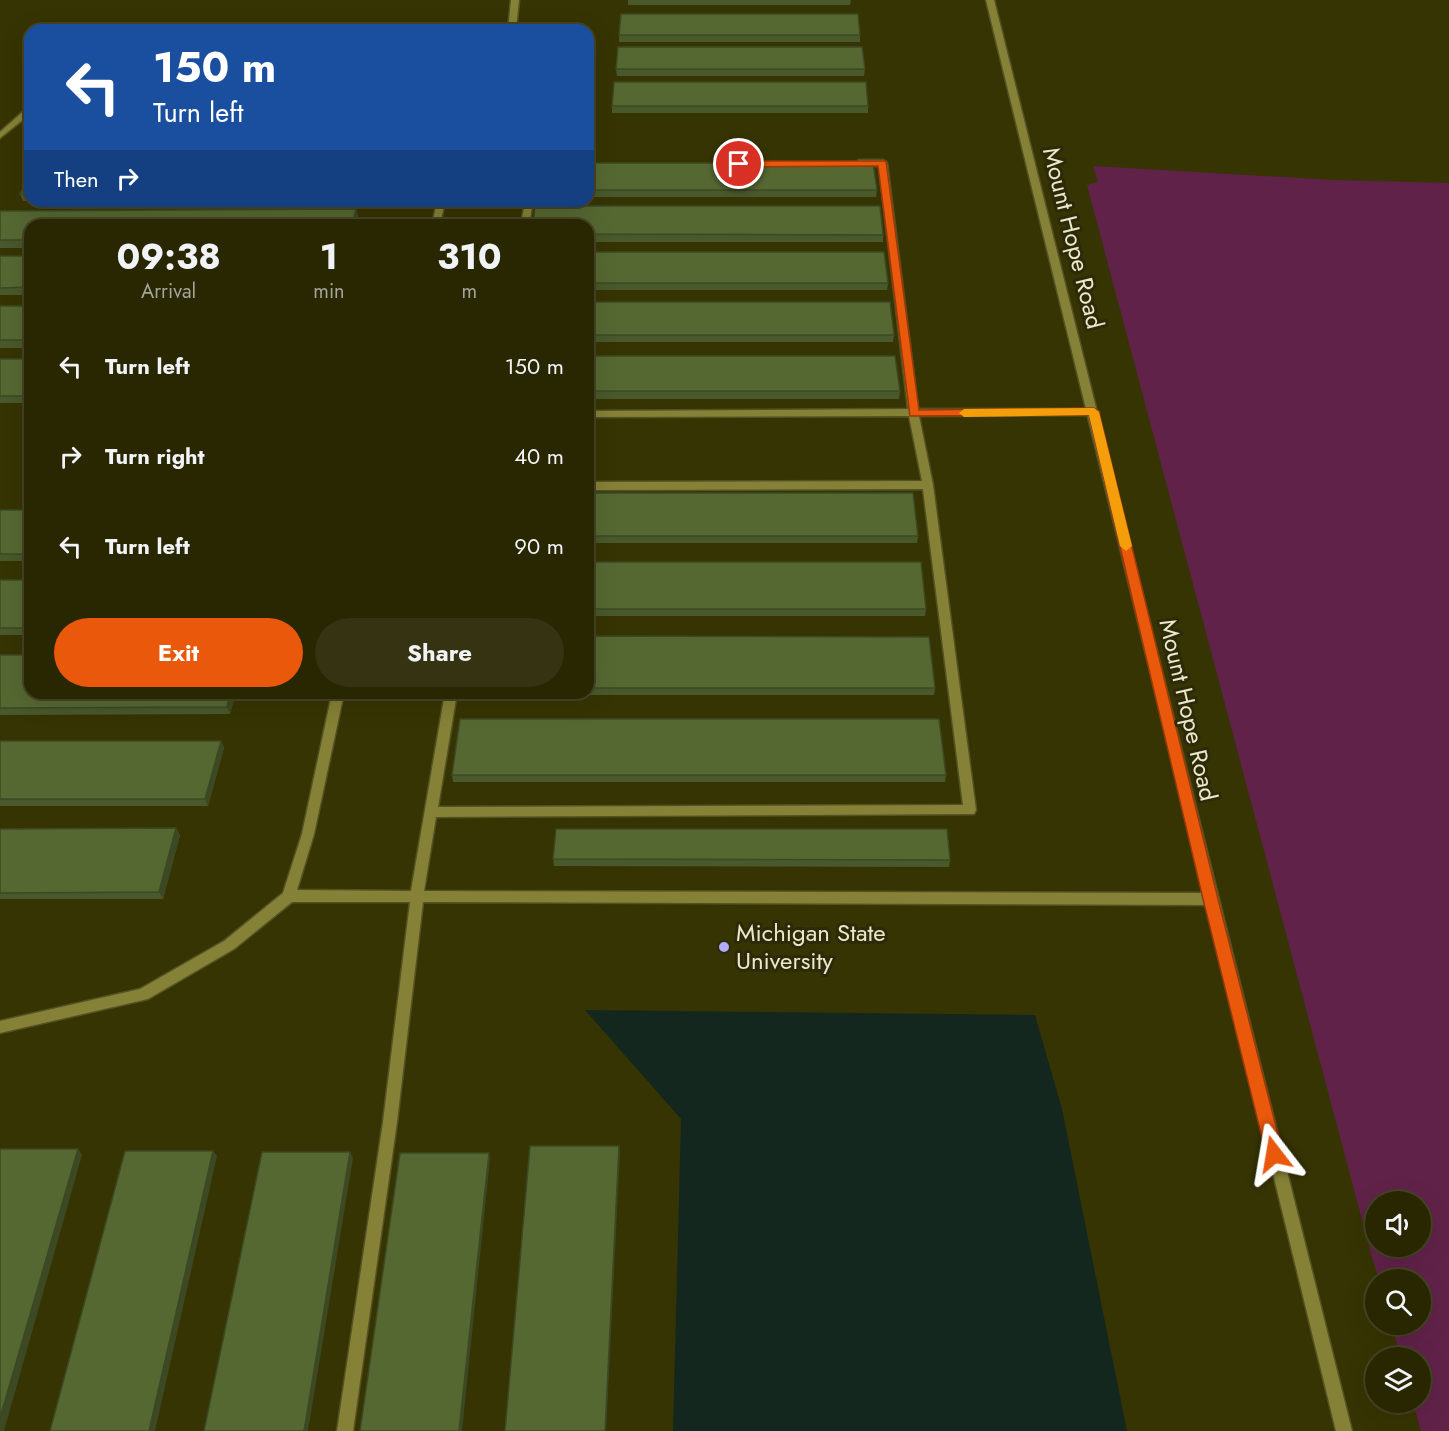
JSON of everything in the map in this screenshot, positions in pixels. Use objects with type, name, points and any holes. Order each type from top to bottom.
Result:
[{"type":"street","points":[[513,24],[515,0]]},
{"type":"street","name":"Mount Hope Road","points":[[990,0],[1094,412],[1210,899],[1344,1431]]},
{"type":"street","points":[[0,136],[24,115]]},
{"type":"street","points":[[432,812],[970,810],[928,485],[914,414],[883,163],[847,163]]},
{"type":"street","points":[[594,414],[1094,412]]},
{"type":"street","points":[[594,486],[928,485]]},
{"type":"street","points":[[0,1027],[143,994],[229,945],[289,896],[308,834],[337,699]]},
{"type":"street","points":[[345,1431],[390,1122],[417,895],[450,699]]},
{"type":"street","points":[[289,896],[1210,899]]},
{"type":"shaded area","points":[[1093,166],[1332,180],[1449,183],[1449,1431],[1421,1431],[1416,1413],[1431,1413],[1431,1347],[1398,1347],[1394,1335],[1431,1335],[1431,1269],[1376,1269],[1372,1257],[1431,1257],[1431,1191],[1365,1191],[1365,1231],[1087,185],[1098,182]]},
{"type":"shaded area","points":[[585,1010],[1035,1015],[1062,1109],[1127,1431],[673,1431],[681,1119]]},
{"type":"building","points":[[621,14],[858,14],[860,35],[619,35]]},
{"type":"building","points":[[618,47],[862,47],[865,69],[616,69]]},
{"type":"building","points":[[614,82],[866,82],[868,106],[612,106]]},
{"type":"building","points":[[594,163],[873,163],[877,190],[594,190]]},
{"type":"building","points":[[880,206],[883,235],[594,234],[594,219],[534,219],[535,207]]},
{"type":"building","points":[[356,209],[354,219],[24,219],[24,240],[0,240],[0,211]]},
{"type":"building","points":[[594,252],[884,252],[888,283],[594,283]]},
{"type":"building","points":[[0,256],[24,256],[24,287],[0,288]]},
{"type":"building","points":[[594,302],[890,302],[894,335],[594,335]]},
{"type":"building","points":[[0,306],[24,306],[24,340],[0,340]]},
{"type":"building","points":[[594,356],[895,356],[900,391],[594,391]]},
{"type":"building","points":[[0,359],[24,359],[24,396],[0,396]]},
{"type":"building","points":[[594,493],[913,493],[918,536],[594,536]]},
{"type":"building","points":[[0,510],[24,510],[24,554],[0,554]]},
{"type":"building","points":[[594,562],[921,562],[926,609],[594,609]]},
{"type":"building","points":[[0,580],[24,580],[24,628],[0,628]]},
{"type":"building","points":[[594,636],[929,637],[935,688],[594,688]]},
{"type":"building","points":[[0,655],[24,655],[24,699],[229,699],[227,707],[0,708]]},
{"type":"building","points":[[460,719],[939,719],[946,775],[452,775]]},
{"type":"building","points":[[0,741],[221,741],[205,799],[0,799]]},
{"type":"building","points":[[176,828],[159,892],[0,893],[0,829]]},
{"type":"building","points":[[556,829],[947,829],[950,860],[553,859]]},
{"type":"building","points":[[530,1146],[619,1146],[605,1431],[505,1431]]},
{"type":"building","points":[[0,1149],[78,1149],[0,1418]]},
{"type":"building","points":[[125,1151],[213,1151],[149,1431],[50,1431]]},
{"type":"building","points":[[262,1152],[350,1152],[304,1431],[204,1431]]},
{"type":"building","points":[[400,1153],[489,1153],[459,1431],[360,1431]]},
{"type":"slow traffic","points":[[964,413],[1094,412],[1126,546]]},
{"type":"place","name":"Michigan State University","points":[[724,947]]},
{"type":"route","points":[[739,164],[883,163],[914,414],[1094,412],[1210,899],[1274,1154]]}]
